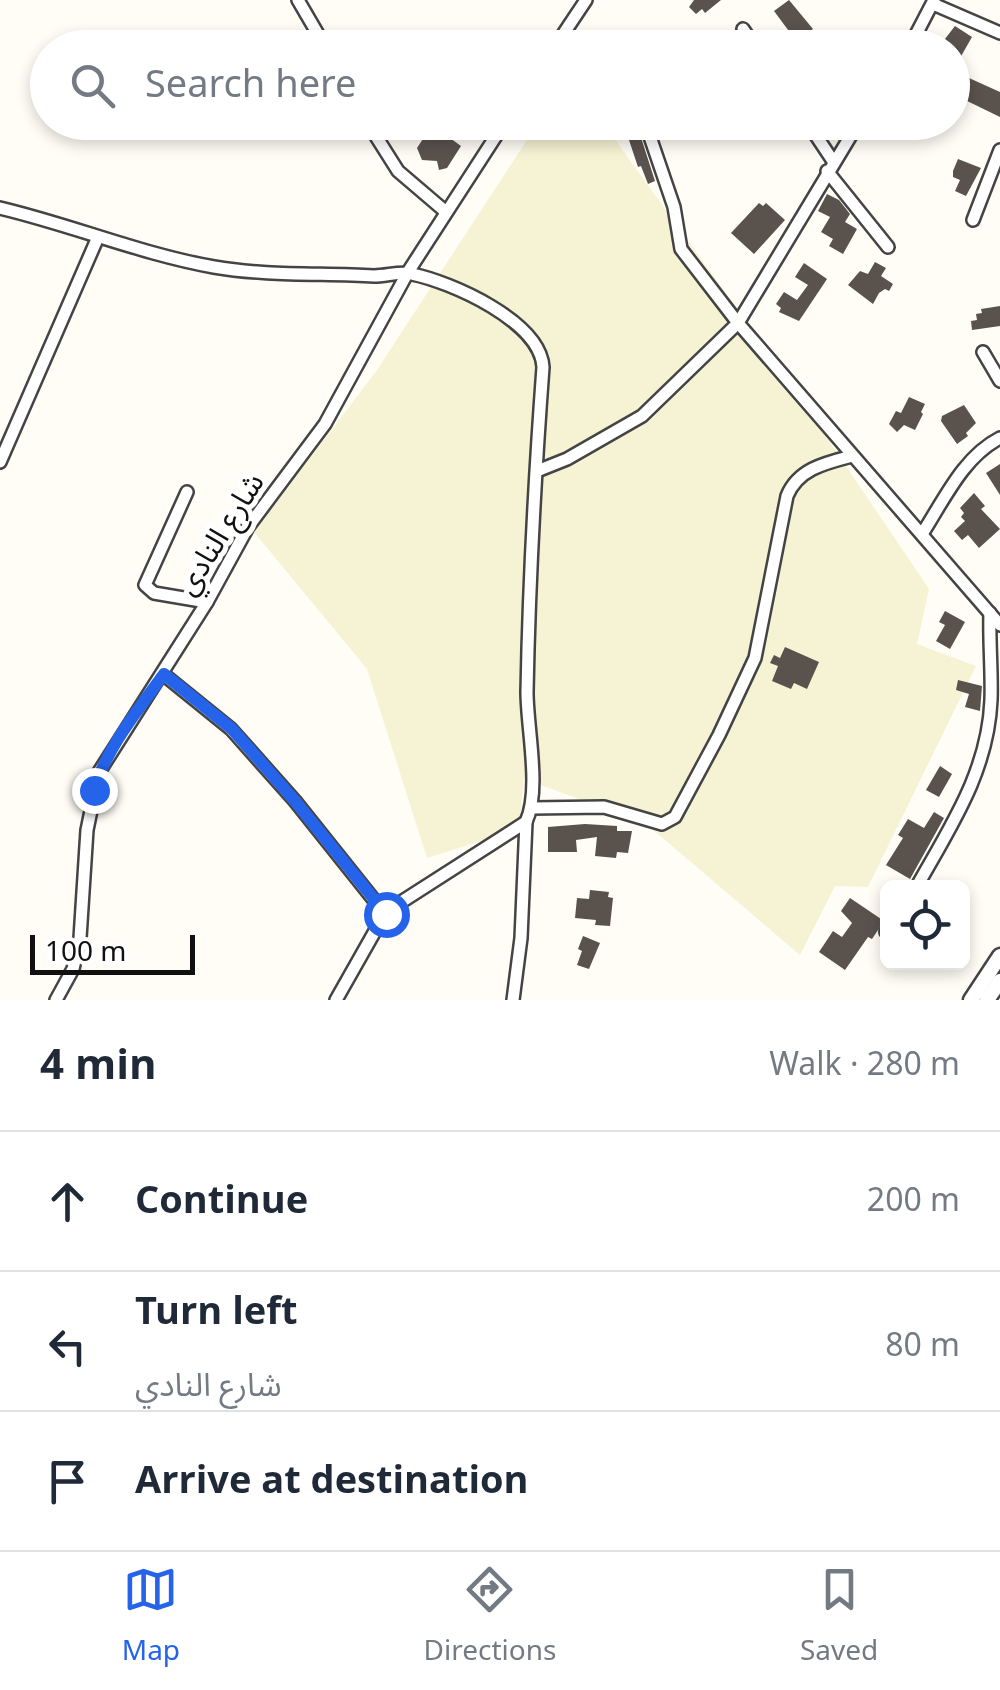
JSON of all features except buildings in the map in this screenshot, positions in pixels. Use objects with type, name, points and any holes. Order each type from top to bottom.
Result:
[{"type":"street","points":[[298,0],[316,30]]},
{"type":"street","points":[[568,30],[586,0]]},
{"type":"street","points":[[918,30],[933,2],[1000,33]]},
{"type":"street","points":[[378,140],[398,171],[446,212]]},
{"type":"street","name":"شارع النادي","points":[[56,1000],[73,969],[80,938],[87,830],[100,772],[116,742],[164,674],[258,513],[325,424],[408,272],[493,140]]},
{"type":"street","points":[[650,140],[674,207],[680,249],[738,323],[1000,625]]},
{"type":"street","points":[[816,140],[830,166],[888,247]]},
{"type":"street","points":[[537,471],[642,416],[738,323],[847,140]]},
{"type":"street","points":[[974,220],[1000,150]]},
{"type":"street","points":[[4,206],[177,260],[217,268],[379,276],[408,272],[445,283],[494,308],[536,346],[543,367],[527,696],[532,808],[526,822],[514,1000]]},
{"type":"street","points":[[0,462],[98,237]]},
{"type":"street","points":[[983,352],[1000,381]]},
{"type":"street","points":[[922,534],[979,450],[1000,438]]},
{"type":"street","points":[[532,808],[604,808],[662,824],[675,817],[751,670],[792,484],[816,467],[852,456]]},
{"type":"street","points":[[187,492],[145,588],[207,602]]},
{"type":"street","points":[[921,880],[964,806],[976,774],[991,698],[990,613]]},
{"type":"street","points":[[164,674],[232,729],[386,915]]},
{"type":"street","points":[[336,1000],[386,915],[431,880],[526,822]]},
{"type":"street","points":[[971,1000],[1000,956]]},
{"type":"street","points":[[988,1000],[1000,981]]},
{"type":"shaded area","points":[[527,140],[615,140],[775,361],[929,589],[917,644],[976,666],[868,887],[835,886],[800,955],[645,823],[524,779],[519,829],[427,858],[367,669],[254,532],[377,370]]},
{"type":"route","points":[[94,790],[116,742],[164,674],[232,729],[386,914]]}]
